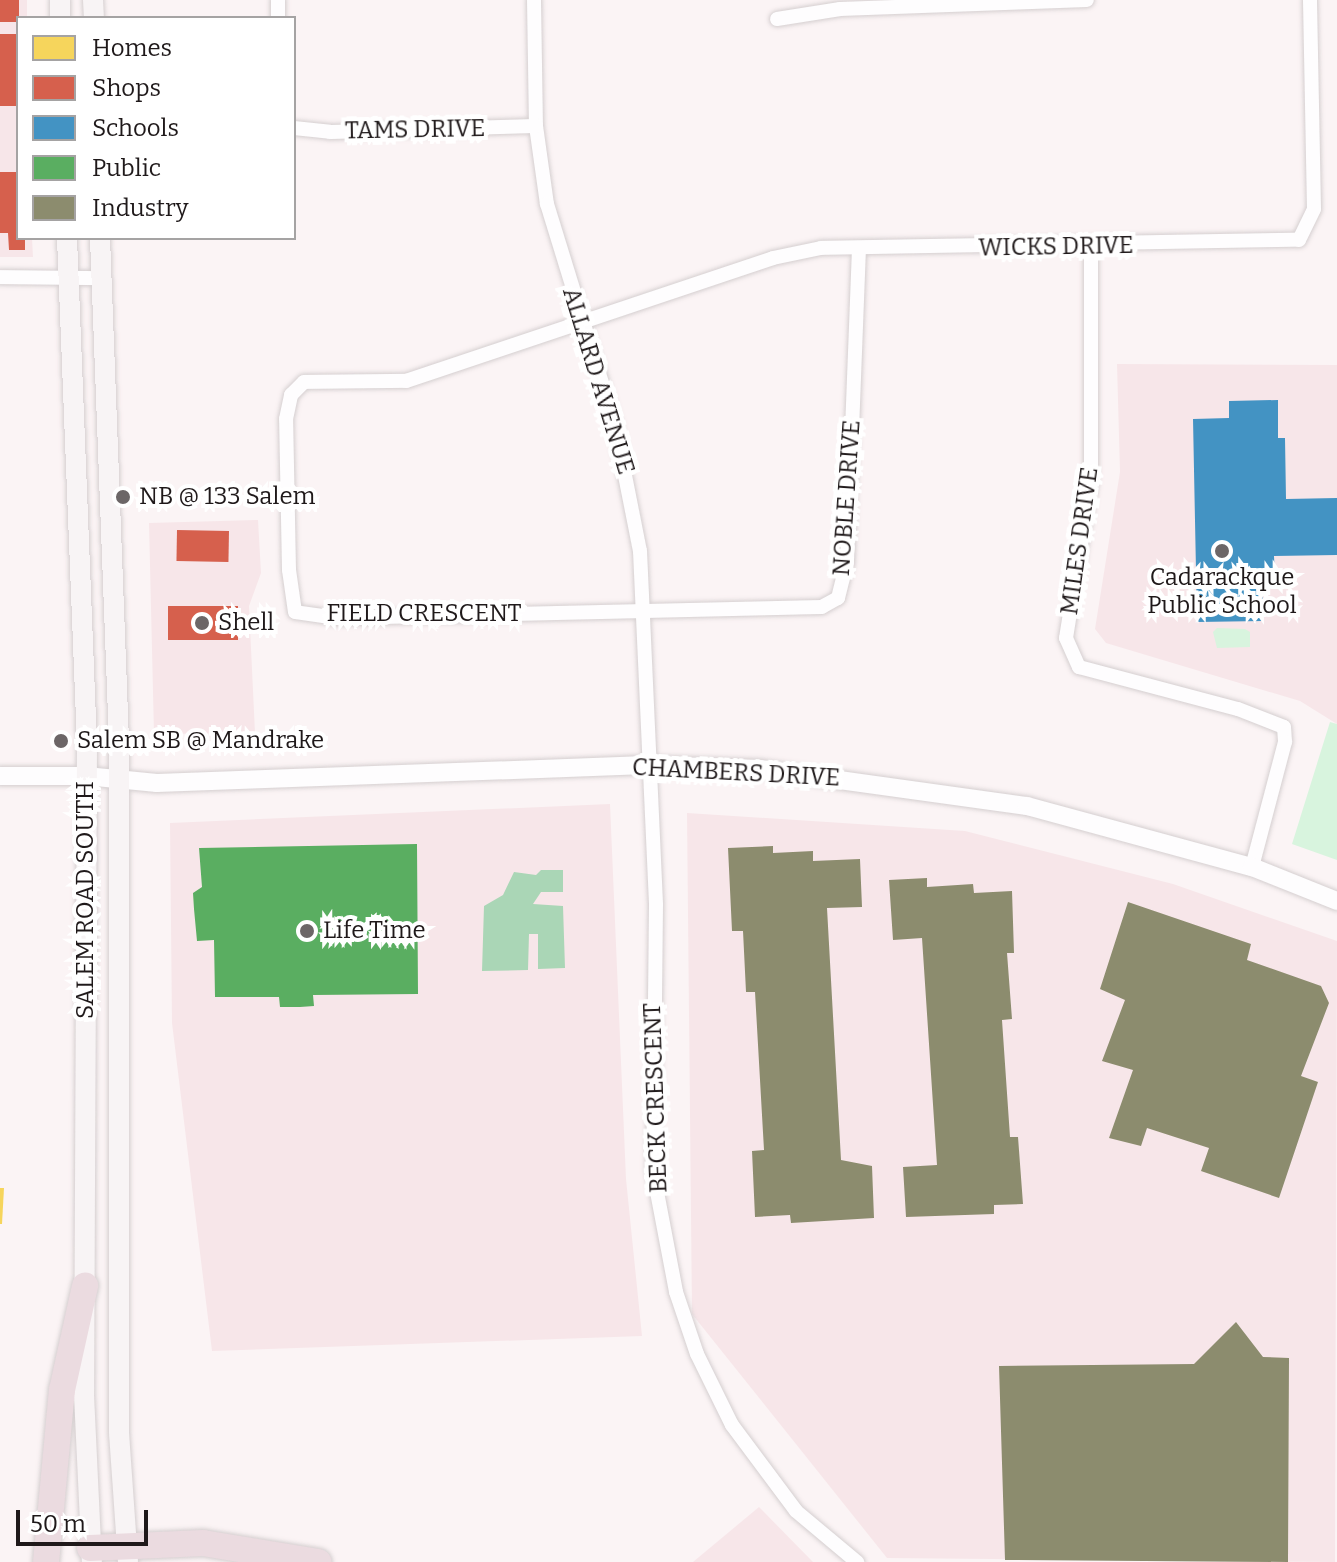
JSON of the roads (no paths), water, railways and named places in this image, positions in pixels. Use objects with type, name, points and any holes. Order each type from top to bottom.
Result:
[{"type":"highway","points":[[46,1562],[62,1390],[85,1286]]},
{"type":"highway","points":[[91,1555],[127,1554],[203,1543],[318,1562]]},
{"type":"main road","name":"SALEM ROAD SOUTH","points":[[67,240],[86,776],[85,1286],[91,1555]]},
{"type":"main road","name":"SALEM ROAD SOUTH","points":[[100,240],[119,779],[119,1433],[127,1554]]},
{"type":"street","name":"ALLARD AVENUE","points":[[534,0],[536,126],[547,204],[633,495],[643,610],[646,765]]},
{"type":"street","points":[[777,19],[840,9],[1087,0]]},
{"type":"street","name":"WICKS DRIVE","points":[[582,325],[773,258],[821,248],[1091,246],[1299,240],[1314,209],[1310,0]]},
{"type":"street","name":"TAMS DRIVE","points":[[296,128],[330,132],[536,126]]},
{"type":"street","name":"MILES DRIVE","points":[[1091,246],[1091,482],[1066,638],[1079,667],[1238,709],[1284,727],[1285,742],[1252,867]]},
{"type":"street","name":"NOBLE DRIVE","points":[[643,610],[822,607],[838,598],[847,562],[859,248]]},
{"type":"street","points":[[0,277],[101,278]]},
{"type":"street","name":"FIELD CRESCENT","points":[[582,325],[406,381],[304,382],[291,395],[286,419],[289,570],[295,612],[337,618],[643,610]]},
{"type":"street","name":"CHAMBERS DRIVE","points":[[0,776],[86,776],[157,783],[646,765],[868,781],[1027,806],[1252,867],[1337,901]]},
{"type":"street","name":"BECK CRESCENT","points":[[646,765],[656,905],[653,1171],[676,1292],[697,1354],[732,1425],[796,1511],[857,1562]]},
{"type":"place","name":"NB @ 133 Salem","points":[[123,497]]},
{"type":"place","name":"Cadarackque Public School","points":[[1222,551]]},
{"type":"place","name":"Shell","points":[[202,623]]},
{"type":"place","name":"Salem SB @ Mandrake","points":[[61,741]]},
{"type":"place","name":"Life Time","points":[[307,931]]}]
